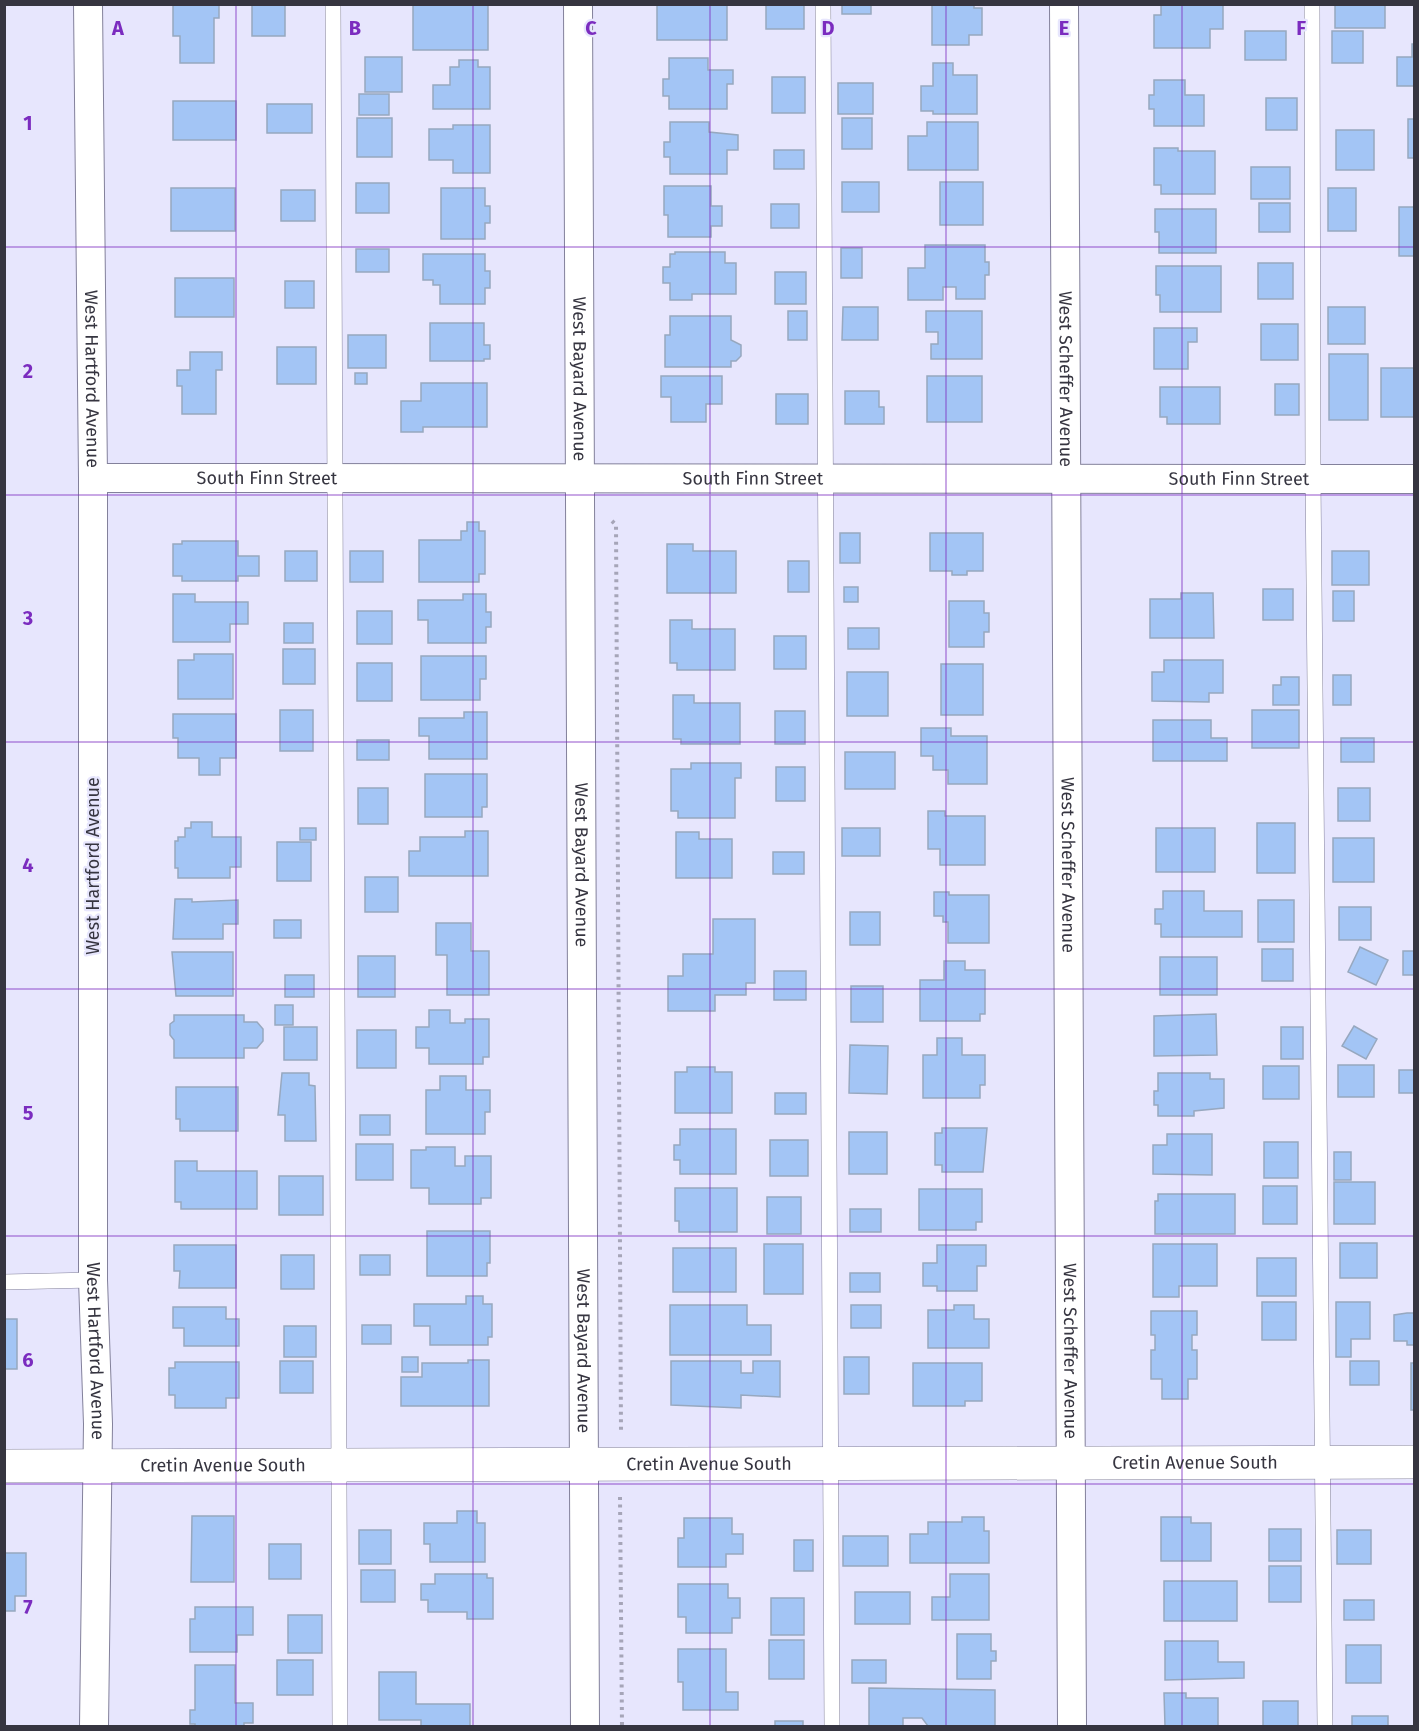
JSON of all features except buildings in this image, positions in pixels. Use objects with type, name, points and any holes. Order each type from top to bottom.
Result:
[{"type":"main road","name":"Cretin Avenue South","points":[[4,1466],[1414,1462]]},
{"type":"street","name":"West Hartford Avenue","points":[[88,4],[93,478],[93,1280],[98,1466],[94,1726]]},
{"type":"street","name":"West Bayard Avenue","points":[[578,4],[585,1726]]},
{"type":"street","name":"West Scheffer Avenue","points":[[1064,4],[1072,1726]]},
{"type":"street","name":"South Finn Street","points":[[93,478],[1414,479]]},
{"type":"lane","points":[[333,4],[340,1726]]},
{"type":"lane","points":[[823,4],[828,479],[832,1726]]},
{"type":"lane","points":[[1312,4],[1313,479],[1325,1726]]},
{"type":"lane","points":[[4,1282],[93,1280]]},
{"type":"path","points":[[607,516],[616,525],[621,1432]]},
{"type":"path","points":[[620,1496],[622,1726]]}]
